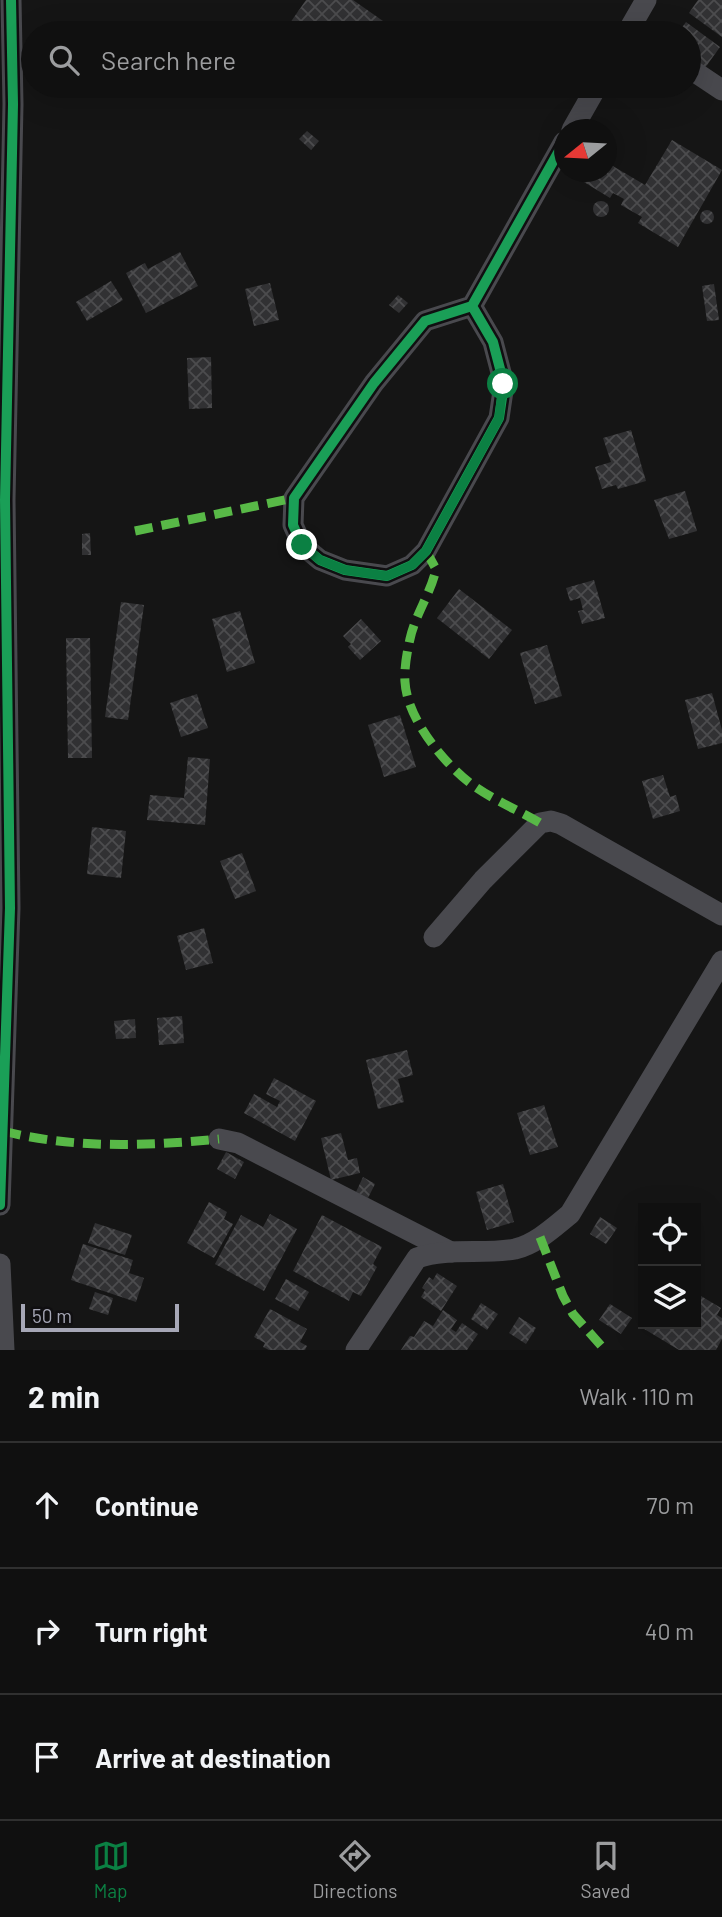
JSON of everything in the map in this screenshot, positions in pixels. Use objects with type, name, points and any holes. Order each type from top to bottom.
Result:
[{"type":"street","points":[[0,1205],[10,908],[5,500],[13,104],[11,0]]},
{"type":"street","points":[[636,21],[646,0]]},
{"type":"street","points":[[701,76],[722,90]]},
{"type":"street","points":[[578,119],[590,98]]},
{"type":"street","points":[[472,306],[493,342],[503,384],[499,418],[426,551],[412,565],[387,576],[345,570],[320,560],[302,545],[293,525],[294,498],[374,383],[425,321],[472,306],[554,161]]},
{"type":"street","points":[[434,937],[512,850],[540,823],[551,821],[561,824],[722,915]]},
{"type":"street","points":[[356,1350],[417,1258],[451,1252],[516,1248],[541,1237],[570,1214],[722,961]]},
{"type":"street","points":[[219,1139],[238,1143],[451,1252]]},
{"type":"street","points":[[0,1264],[4,1350]]},
{"type":"building","points":[[306,0],[353,0],[383,21],[291,21]]},
{"type":"building","points":[[698,0],[722,0],[722,37],[701,21],[689,13]]},
{"type":"building","points":[[701,33],[720,47],[701,71]]},
{"type":"building","points":[[307,131],[319,141],[311,150],[299,139]]},
{"type":"building","points":[[672,140],[722,170],[678,247],[638,223],[642,217],[621,205],[624,199],[613,193],[610,198],[584,182],[617,182],[617,168],[645,185]]},
{"type":"building","points":[[601,201],[609,209],[601,217],[593,209]]},
{"type":"building","points":[[707,210],[712,212],[712,222],[707,224],[702,222],[700,217],[702,212]]},
{"type":"building","points":[[180,252],[198,286],[146,313],[126,273],[145,263],[148,269]]},
{"type":"building","points":[[111,281],[123,300],[87,321],[76,302]]},
{"type":"building","points":[[270,283],[279,320],[254,326],[245,289]]},
{"type":"building","points":[[714,284],[719,320],[707,321],[702,286]]},
{"type":"building","points":[[398,295],[408,303],[399,313],[389,305]]},
{"type":"building","points":[[211,357],[212,408],[189,409],[187,358]]},
{"type":"building","points":[[631,430],[646,481],[618,489],[616,485],[602,489],[595,467],[611,462],[603,438]]},
{"type":"building","points":[[685,491],[697,531],[669,539],[654,500]]},
{"type":"building","points":[[90,533],[91,555],[82,555],[82,534]]},
{"type":"building","points":[[594,580],[605,618],[582,624],[578,611],[583,610],[580,598],[570,601],[566,588]]},
{"type":"building","points":[[459,589],[512,630],[489,659],[437,618]]},
{"type":"building","points":[[121,602],[144,605],[128,720],[105,717]]},
{"type":"building","points":[[240,611],[255,663],[227,672],[212,619]]},
{"type":"building","points":[[361,619],[381,641],[360,660],[348,647],[351,644],[343,636]]},
{"type":"building","points":[[66,638],[90,638],[92,758],[68,758]]},
{"type":"building","points":[[547,645],[562,696],[535,704],[520,653]]},
{"type":"building","points":[[712,693],[722,730],[722,743],[698,749],[685,700]]},
{"type":"building","points":[[197,694],[208,728],[181,737],[170,703]]},
{"type":"building","points":[[400,715],[416,767],[384,777],[368,725]]},
{"type":"building","points":[[188,757],[210,759],[205,825],[147,820],[150,795],[184,798]]},
{"type":"building","points":[[663,775],[670,797],[676,795],[680,811],[653,819],[642,781]]},
{"type":"building","points":[[92,827],[126,831],[121,878],[87,874]]},
{"type":"building","points":[[242,853],[256,891],[235,899],[220,861]]},
{"type":"building","points":[[204,928],[213,963],[186,970],[177,936]]},
{"type":"building","points":[[182,1016],[184,1043],[159,1045],[157,1018]]},
{"type":"building","points":[[135,1019],[136,1038],[116,1039],[114,1021]]},
{"type":"building","points":[[407,1050],[413,1075],[398,1079],[404,1102],[378,1109],[366,1060]]},
{"type":"building","points":[[274,1078],[316,1101],[295,1141],[244,1113],[254,1094],[277,1107],[280,1101],[266,1094]]},
{"type":"building","points":[[544,1105],[558,1147],[530,1155],[517,1113]]},
{"type":"building","points":[[341,1133],[348,1160],[357,1158],[360,1173],[331,1180],[321,1138]]},
{"type":"building","points":[[226,1152],[244,1162],[235,1179],[217,1169]]},
{"type":"building","points":[[363,1177],[375,1184],[368,1198],[356,1192]]},
{"type":"building","points":[[503,1184],[514,1222],[487,1230],[476,1192]]},
{"type":"building","points":[[209,1202],[227,1212],[224,1219],[233,1224],[214,1258],[187,1243]]},
{"type":"building","points":[[270,1214],[297,1229],[264,1291],[215,1264],[241,1215],[263,1227]]},
{"type":"building","points":[[322,1215],[382,1247],[373,1264],[377,1267],[361,1296],[353,1292],[349,1301],[293,1271]]},
{"type":"building","points":[[600,1217],[617,1228],[606,1244],[590,1234]]},
{"type":"building","points":[[95,1223],[132,1235],[125,1255],[88,1243]]},
{"type":"building","points":[[83,1244],[133,1260],[129,1273],[144,1278],[136,1302],[71,1280]]},
{"type":"building","points":[[437,1273],[457,1286],[441,1311],[421,1297],[425,1290],[422,1288],[429,1277],[433,1280]]},
{"type":"building","points":[[286,1279],[309,1292],[298,1311],[275,1299]]},
{"type":"building","points":[[95,1292],[113,1298],[108,1315],[89,1309]]},
{"type":"building","points":[[701,1296],[721,1308],[717,1315],[722,1318],[722,1339],[716,1350],[679,1350],[644,1329],[701,1329]]},
{"type":"building","points":[[481,1303],[498,1314],[487,1330],[471,1319]]},
{"type":"building","points":[[610,1304],[632,1318],[621,1334],[599,1320]]},
{"type":"building","points":[[270,1309],[307,1329],[300,1342],[307,1346],[305,1350],[269,1350],[263,1347],[265,1343],[254,1337]]},
{"type":"building","points":[[443,1310],[457,1320],[451,1329],[456,1332],[462,1323],[478,1334],[467,1350],[401,1350],[410,1336],[414,1337],[424,1321],[433,1326]]},
{"type":"building","points":[[519,1317],[536,1328],[526,1344],[509,1333]]},
{"type":"marked path","points":[[135,531],[294,498]]},
{"type":"marked path","points":[[426,551],[436,569],[412,630],[407,655],[405,682],[412,710],[428,738],[459,774],[487,794],[540,823]]},
{"type":"marked path","points":[[3,1131],[83,1143],[165,1143],[219,1139]]},
{"type":"marked path","points":[[540,1237],[563,1296],[573,1314],[605,1350]]},
{"type":"cycle path","points":[[0,1205],[10,908],[5,500],[13,104],[11,0]]},
{"type":"cycle path","points":[[472,306],[554,160]]},
{"type":"cycle path","points":[[472,306],[493,342],[504,384],[499,418],[426,551],[412,565],[387,576],[345,570],[320,560],[302,545],[293,525],[294,498],[374,383],[425,321],[472,306]]},
{"type":"route","points":[[302,545],[320,560],[345,570],[387,576],[412,565],[426,551],[499,418],[503,384]]}]
